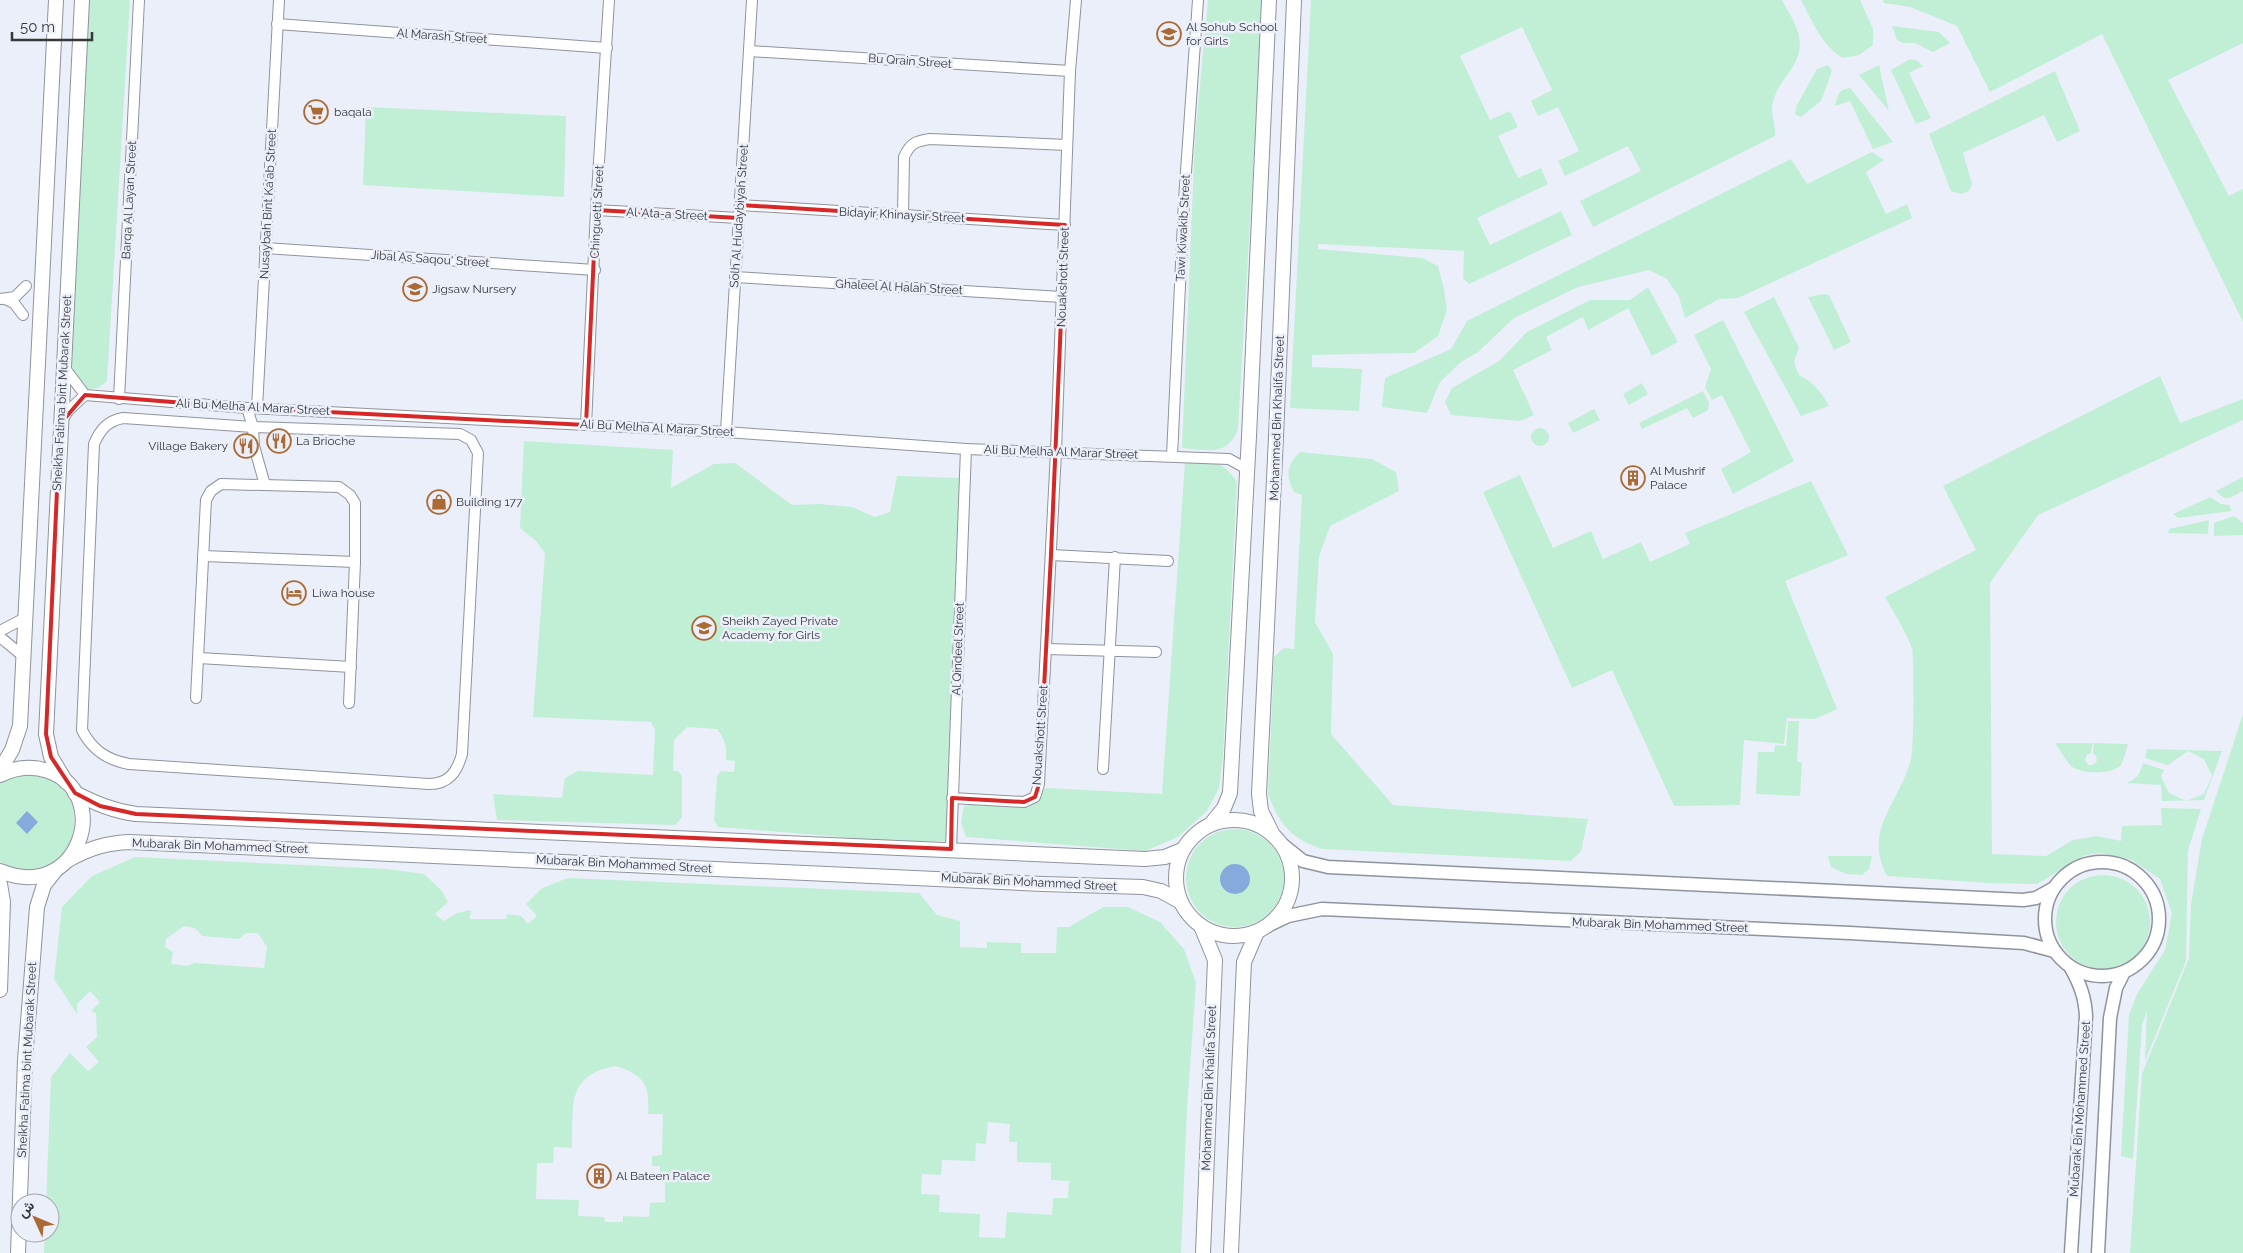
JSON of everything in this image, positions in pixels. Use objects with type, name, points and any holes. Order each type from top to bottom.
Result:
[{"type":"main road","name":"Sheikha Fatima bint Mubarak Street","points":[[0,770],[12,750],[20,726],[56,0]]},
{"type":"main road","name":"Sheikha Fatima bint Mubarak Street","points":[[66,782],[51,757],[46,734],[82,0]]},
{"type":"main road","points":[[1262,929],[1238,936],[1219,934],[1201,926],[1189,916],[1180,902],[1176,885],[1176,867],[1182,850],[1224,808],[1230,793],[1269,0]]},
{"type":"main road","name":"Mohammed Bin Khalifa Street","points":[[1272,833],[1261,811],[1259,794],[1294,0]]},
{"type":"main road","points":[[0,775],[9,770],[24,767],[39,768],[54,773],[66,782],[75,793],[82,810],[83,828],[78,845],[68,860],[55,871],[27,878],[13,876],[0,871]]},
{"type":"main road","points":[[75,793],[100,806],[118,812],[136,814],[1145,859],[1165,857],[1182,850]]},
{"type":"main road","points":[[1210,824],[1226,820],[1242,820],[1258,824],[1272,833],[1283,845],[1290,860],[1292,877],[1290,893],[1284,908],[1262,929],[1244,962],[1231,1253]]},
{"type":"main road","name":"Mubarak Bin Mohammed Street","points":[[68,860],[92,847],[111,842],[130,842],[1043,884],[1143,886],[1161,891],[1180,902]]},
{"type":"main road","name":"Sheikha Fatima bint Mubarak Street","points":[[18,1253],[24,1060],[36,916],[44,885],[55,871]]},
{"type":"main road","points":[[0,884],[3,902],[0,990]]},
{"type":"main road","name":"Mohammed Bin Khalifa Street","points":[[1201,926],[1215,960],[1203,1253]]},
{"type":"street","name":"Barqa Al Layan Street","points":[[119,399],[140,0]]},
{"type":"street","name":"Nusaybah Bint Ka'ab Street","points":[[252,408],[265,248],[279,0]]},
{"type":"street","name":"Chinguetti Street","points":[[586,425],[595,270],[596,210],[609,0]]},
{"type":"street","name":"Solh Al Hudaybiyah Street","points":[[726,432],[752,0]]},
{"type":"street","name":"Nouakshott Street","points":[[952,798],[1024,802],[1035,797],[1039,784],[1056,451],[1070,71],[1076,0]]},
{"type":"street","name":"Tawi Kiwakib Street","points":[[1172,456],[1184,200],[1198,0]]},
{"type":"street","name":"Al Marash Street","points":[[277,24],[607,48]]},
{"type":"street","name":"Bu Qrain Street","points":[[749,51],[1070,71]]},
{"type":"street","points":[[903,215],[904,157],[907,149],[916,141],[930,139],[1068,145]]},
{"type":"street","name":"Bidayir Khinaysir Street","points":[[740,205],[1065,224]]},
{"type":"street","name":"Al 'Ata-a Street","points":[[596,210],[739,218]]},
{"type":"street","name":"Jibal As Saqou' Street","points":[[265,248],[595,270]]},
{"type":"street","name":"Ghaleel Al Halah Street","points":[[735,277],[1062,297]]},
{"type":"street","points":[[2,299],[15,297],[26,286]]},
{"type":"street","points":[[2,299],[18,306],[23,314]]},
{"type":"street","points":[[60,424],[68,411],[85,395],[63,366]]},
{"type":"street","name":"Ali Bu Melha Al Marar Street","points":[[85,395],[252,408],[726,432],[966,449],[1229,459],[1247,469]]},
{"type":"street","points":[[252,408],[254,446],[265,485]]},
{"type":"street","points":[[123,418],[253,427],[460,434],[466,436],[475,444],[478,453],[462,754],[454,774],[440,784],[129,764],[105,756],[88,740],[82,730],[94,444],[99,432],[115,419],[123,418]]},
{"type":"street","name":"Al Qindeel Street","points":[[951,850],[966,449]]},
{"type":"street","name":"Ali Bu Melha Al Marar Street","points":[[1229,459],[1248,450]]},
{"type":"street","points":[[196,698],[206,500],[211,491],[221,484],[340,487],[350,495],[355,504],[355,562],[349,703]]},
{"type":"street","points":[[1051,555],[1168,561]]},
{"type":"street","points":[[203,556],[355,562]]},
{"type":"street","points":[[1103,769],[1115,557]]},
{"type":"street","points":[[0,631],[25,618]]},
{"type":"street","points":[[0,637],[23,656]]},
{"type":"street","points":[[1046,649],[1156,652]]},
{"type":"street","points":[[199,658],[351,667]]},
{"type":"street","points":[[1283,845],[1303,861],[1328,867],[2023,900],[2043,896],[2054,888],[2067,874],[2085,864],[2104,862],[2123,866],[2140,875],[2152,890],[2159,908],[2159,928],[2153,946],[2141,962],[2124,972],[2106,977],[2088,975],[2071,968],[2054,951],[2047,936],[2045,919],[2047,903],[2054,888]]},
{"type":"street","name":"Mubarak Bin Mohammed Street","points":[[1262,929],[1288,916],[1322,909],[1879,934],[2024,943],[2054,951]]},
{"type":"street","name":"Mubarak Bin Mohammed Street","points":[[2071,968],[2080,984],[2085,999],[2086,1016],[2071,1253]]},
{"type":"street","name":"Mubarak Bin Mohammed Street","points":[[2098,1253],[2110,1018],[2116,988],[2124,972]]},
{"type":"highlighted area","points":[[740,205],[1065,225],[1039,784],[1035,797],[1024,802],[952,798],[951,849],[136,814],[100,806],[75,793],[51,757],[46,734],[60,424],[85,395],[247,408],[586,425],[596,210],[739,218]]},
{"type":"green space","points":[[89,0],[130,0],[107,381],[98,388],[86,389],[66,368]]},
{"type":"green space","points":[[1208,0],[1263,0],[1238,428],[1229,444],[1216,450],[1182,448],[1195,138]]},
{"type":"green space","points":[[1311,0],[1782,0],[1795,25],[1800,41],[1797,58],[1774,97],[1772,111],[1775,136],[1593,227],[1580,201],[1641,171],[1628,146],[1565,176],[1558,161],[1579,151],[1558,107],[1538,116],[1531,101],[1552,90],[1522,27],[1460,56],[1490,120],[1510,111],[1518,127],[1498,136],[1518,178],[1541,168],[1548,184],[1477,218],[1490,245],[1561,211],[1572,235],[1469,284],[1463,278],[1464,251],[1318,244],[1318,249],[1422,258],[1438,266],[1447,310],[1438,336],[1414,353],[1312,355],[1312,367],[1362,369],[1359,411],[1290,408]]},
{"type":"green space","points":[[1801,0],[1860,0],[1873,29],[1873,45],[1859,55],[1843,58],[1835,53],[1823,40]]},
{"type":"green space","points":[[1883,0],[2243,0],[2243,43],[2168,80],[2229,196],[2243,189],[2243,322],[2102,34],[1990,92],[1957,26],[1910,7],[1884,3]]},
{"type":"green space","points":[[1892,26],[1939,32],[1950,43],[1933,52],[1915,43],[1903,43],[1897,40]]},
{"type":"green space","points":[[1910,59],[1918,61],[1923,67],[1909,73],[1931,118],[1916,124],[1891,70]]},
{"type":"green space","points":[[1828,65],[1832,71],[1821,101],[1801,117],[1795,114],[1797,105],[1817,69]]},
{"type":"green space","points":[[1879,65],[1889,111],[1859,75]]},
{"type":"green space","points":[[2055,71],[2080,131],[2057,142],[2044,115],[1963,153],[1972,184],[1969,191],[1961,194],[1951,191],[1929,134]]},
{"type":"green space","points":[[1850,88],[1893,142],[1873,149],[1850,101],[1835,106],[1841,91]]},
{"type":"green space","points":[[366,107],[566,116],[564,197],[363,185]]},
{"type":"green space","points":[[1872,152],[1884,160],[1866,172],[1886,214],[1907,204],[1912,218],[1738,298],[1719,299],[1685,318],[1679,297],[1667,279],[1649,270],[1578,287],[1514,318],[1478,352],[1461,362],[1440,382],[1427,413],[1382,407],[1385,378],[1451,349],[1467,321],[1791,159],[1807,184]]},
{"type":"green space","points":[[1648,287],[1678,342],[1652,356],[1628,308],[1588,330],[1583,317],[1546,337],[1552,350],[1513,370],[1534,415],[1520,421],[1451,415],[1445,402],[1452,388],[1499,361],[1527,332],[1590,300],[1630,300]]},
{"type":"green space","points":[[1829,295],[1851,342],[1834,350],[1808,297]]},
{"type":"green space","points":[[1774,297],[1799,348],[1794,362],[1799,375],[1817,388],[1829,406],[1801,416],[1744,312]]},
{"type":"green space","points":[[1723,320],[1794,461],[1733,494],[1721,469],[1751,452],[1722,395],[1712,400],[1705,387],[1711,369],[1694,335]]},
{"type":"green space","points":[[2160,376],[2180,423],[2243,399],[2243,420],[2038,515],[1990,583],[1992,854],[2046,856],[2073,840],[2097,836],[2121,841],[2122,826],[2162,825],[2161,808],[2201,809],[2188,851],[2186,961],[2145,1061],[2147,1011],[2142,1025],[2133,1159],[2121,1156],[2129,1015],[2137,994],[2165,950],[2172,913],[2160,879],[2132,860],[2102,853],[2086,855],[2037,884],[1988,883],[1887,876],[1880,859],[1879,844],[1881,829],[1911,759],[1913,739],[1913,654],[1903,628],[1885,597],[1976,550],[1943,486]]},
{"type":"green space","points":[[1642,383],[1648,394],[1629,405],[1623,394]]},
{"type":"green space","points":[[1703,391],[1709,403],[1708,410],[1693,418],[1687,408],[1642,429],[1639,423]]},
{"type":"green space","points":[[1594,409],[1600,420],[1573,433],[1568,423]]},
{"type":"green space","points":[[1540,428],[1546,431],[1549,437],[1546,443],[1540,446],[1534,443],[1531,437],[1534,431]]},
{"type":"green space","points":[[524,441],[673,450],[671,488],[714,464],[735,463],[792,505],[820,504],[852,507],[875,517],[890,512],[897,476],[962,478],[953,841],[889,841],[718,827],[714,820],[717,776],[721,771],[734,772],[735,761],[726,760],[725,743],[717,729],[687,727],[674,740],[673,771],[678,771],[682,776],[682,817],[675,825],[497,820],[493,794],[562,798],[565,778],[578,771],[653,775],[655,730],[651,722],[533,717],[545,553],[536,541],[520,528]]},
{"type":"green space","points":[[1300,452],[1372,459],[1396,472],[1399,491],[1330,526],[1319,557],[1315,622],[1333,654],[1331,734],[1393,805],[1588,819],[1581,851],[1571,861],[1322,849],[1294,835],[1282,822],[1268,794],[1274,657],[1284,648],[1294,649],[1302,495],[1294,492],[1289,481],[1289,470],[1292,461]]},
{"type":"green space","points":[[1185,462],[1209,462],[1221,465],[1232,474],[1237,482],[1223,757],[1219,788],[1207,811],[1178,837],[1145,851],[966,837],[961,822],[964,806],[974,803],[999,805],[1047,788],[1162,794]]},
{"type":"green space","points":[[1520,475],[1553,548],[1591,531],[1603,559],[1641,542],[1650,562],[1690,544],[1685,533],[1811,481],[1848,555],[1785,581],[1837,709],[1815,719],[1787,718],[1784,744],[1744,740],[1740,805],[1674,806],[1612,670],[1572,688],[1483,492]]},
{"type":"green space","points":[[2243,477],[2243,491],[2234,496],[2224,498],[2216,491]]},
{"type":"green space","points":[[2210,497],[2221,504],[2229,505],[2232,511],[2178,518],[2173,514]]},
{"type":"green space","points":[[2234,516],[2243,523],[2243,535],[2214,536],[2214,523]]},
{"type":"green space","points":[[2209,520],[2208,534],[2168,533],[2169,529]]},
{"type":"green space","points":[[2243,714],[2243,1253],[2130,1253],[2142,1074],[2189,958],[2191,904],[2202,839]]},
{"type":"green space","points":[[1788,721],[1799,721],[1797,762],[1802,762],[1800,796],[1756,794],[1758,752],[1774,752],[1775,745],[1786,746]]},
{"type":"green space","points":[[2055,743],[2093,743],[2091,753],[2087,755],[2085,760],[2088,765],[2092,765],[2097,761],[2093,753],[2094,743],[2128,744],[2120,766],[2110,771],[2088,772],[2071,766]]},
{"type":"green space","points":[[2147,749],[2222,751],[2204,800],[2188,800],[2204,794],[2212,776],[2204,759],[2188,751],[2168,765],[2145,758]]},
{"type":"green space","points":[[2143,763],[2164,770],[2161,776],[2169,793],[2185,800],[2162,801],[2161,785],[2126,783],[2137,776]]},
{"type":"green space","points":[[20,774],[48,778],[66,792],[74,811],[73,833],[64,852],[49,866],[27,870],[0,862],[0,783]]},
{"type":"green space","points":[[1235,829],[1254,833],[1269,844],[1280,859],[1284,878],[1280,897],[1269,912],[1254,923],[1235,927],[1216,923],[1201,912],[1190,897],[1186,878],[1190,859],[1201,844],[1216,833]]},
{"type":"green space","points":[[1828,856],[1872,856],[1869,869],[1862,875],[1846,874],[1831,867]]},
{"type":"green space","points":[[135,857],[387,869],[424,874],[442,891],[448,902],[435,914],[444,921],[457,913],[471,910],[470,919],[506,919],[507,914],[521,916],[528,924],[537,916],[526,904],[542,888],[568,878],[919,893],[937,915],[960,921],[960,947],[987,948],[987,942],[1021,943],[1021,953],[1056,953],[1057,927],[1069,927],[1103,907],[1128,907],[1160,922],[1184,949],[1196,983],[1187,1109],[1181,1253],[44,1253],[44,1243],[60,1243],[60,1193],[46,1193],[51,1077],[70,1053],[88,1071],[99,1062],[86,1047],[97,1037],[96,1013],[91,1011],[100,1002],[90,991],[77,1004],[77,1014],[54,979],[62,907],[92,876]],"holes":[[[184,926],[195,928],[202,936],[239,939],[246,933],[258,933],[267,947],[264,968],[195,963],[188,966],[171,964],[173,952],[165,947],[166,939]],[[615,1066],[633,1073],[643,1082],[648,1095],[648,1114],[663,1114],[662,1155],[652,1156],[652,1166],[660,1166],[659,1182],[665,1183],[665,1202],[650,1203],[649,1217],[623,1216],[623,1222],[605,1222],[604,1217],[578,1216],[579,1200],[536,1199],[537,1163],[553,1163],[554,1147],[572,1148],[573,1106],[580,1085],[587,1077]],[[988,1122],[1010,1124],[1009,1142],[1017,1142],[1017,1162],[1051,1163],[1051,1180],[1069,1181],[1068,1198],[1053,1198],[1052,1215],[1007,1212],[1005,1238],[979,1237],[980,1214],[939,1212],[940,1195],[921,1194],[922,1174],[941,1175],[942,1160],[975,1161],[976,1143],[986,1144]]]},
{"type":"green space","points":[[2103,875],[2121,878],[2136,889],[2147,904],[2150,922],[2147,940],[2136,955],[2121,966],[2103,969],[2085,966],[2070,955],[2059,940],[2056,922],[2059,904],[2070,889],[2085,878]]},
{"type":"water","points":[[27,811],[38,822],[27,834],[16,823]]},
{"type":"water","points":[[1235,864],[1245,869],[1250,879],[1245,889],[1235,894],[1225,889],[1220,879],[1225,869]]},
{"type":"place","name":"Al Sohub School for Girls","points":[[1169,34]]},
{"type":"place","name":"baqala","points":[[316,112]]},
{"type":"place","name":"Jigsaw Nursery","points":[[415,289]]},
{"type":"place","name":"La Brioche","points":[[279,441]]},
{"type":"place","name":"Village Bakery","points":[[246,446]]},
{"type":"place","name":"Al Mushrif Palace","points":[[1633,478]]},
{"type":"place","name":"Building 177","points":[[439,502]]},
{"type":"place","name":"Liwa house","points":[[294,593]]},
{"type":"place","name":"Sheikh Zayed Private Academy for Girls","points":[[704,628]]},
{"type":"place","name":"Al Bateen Palace","points":[[599,1176]]}]
